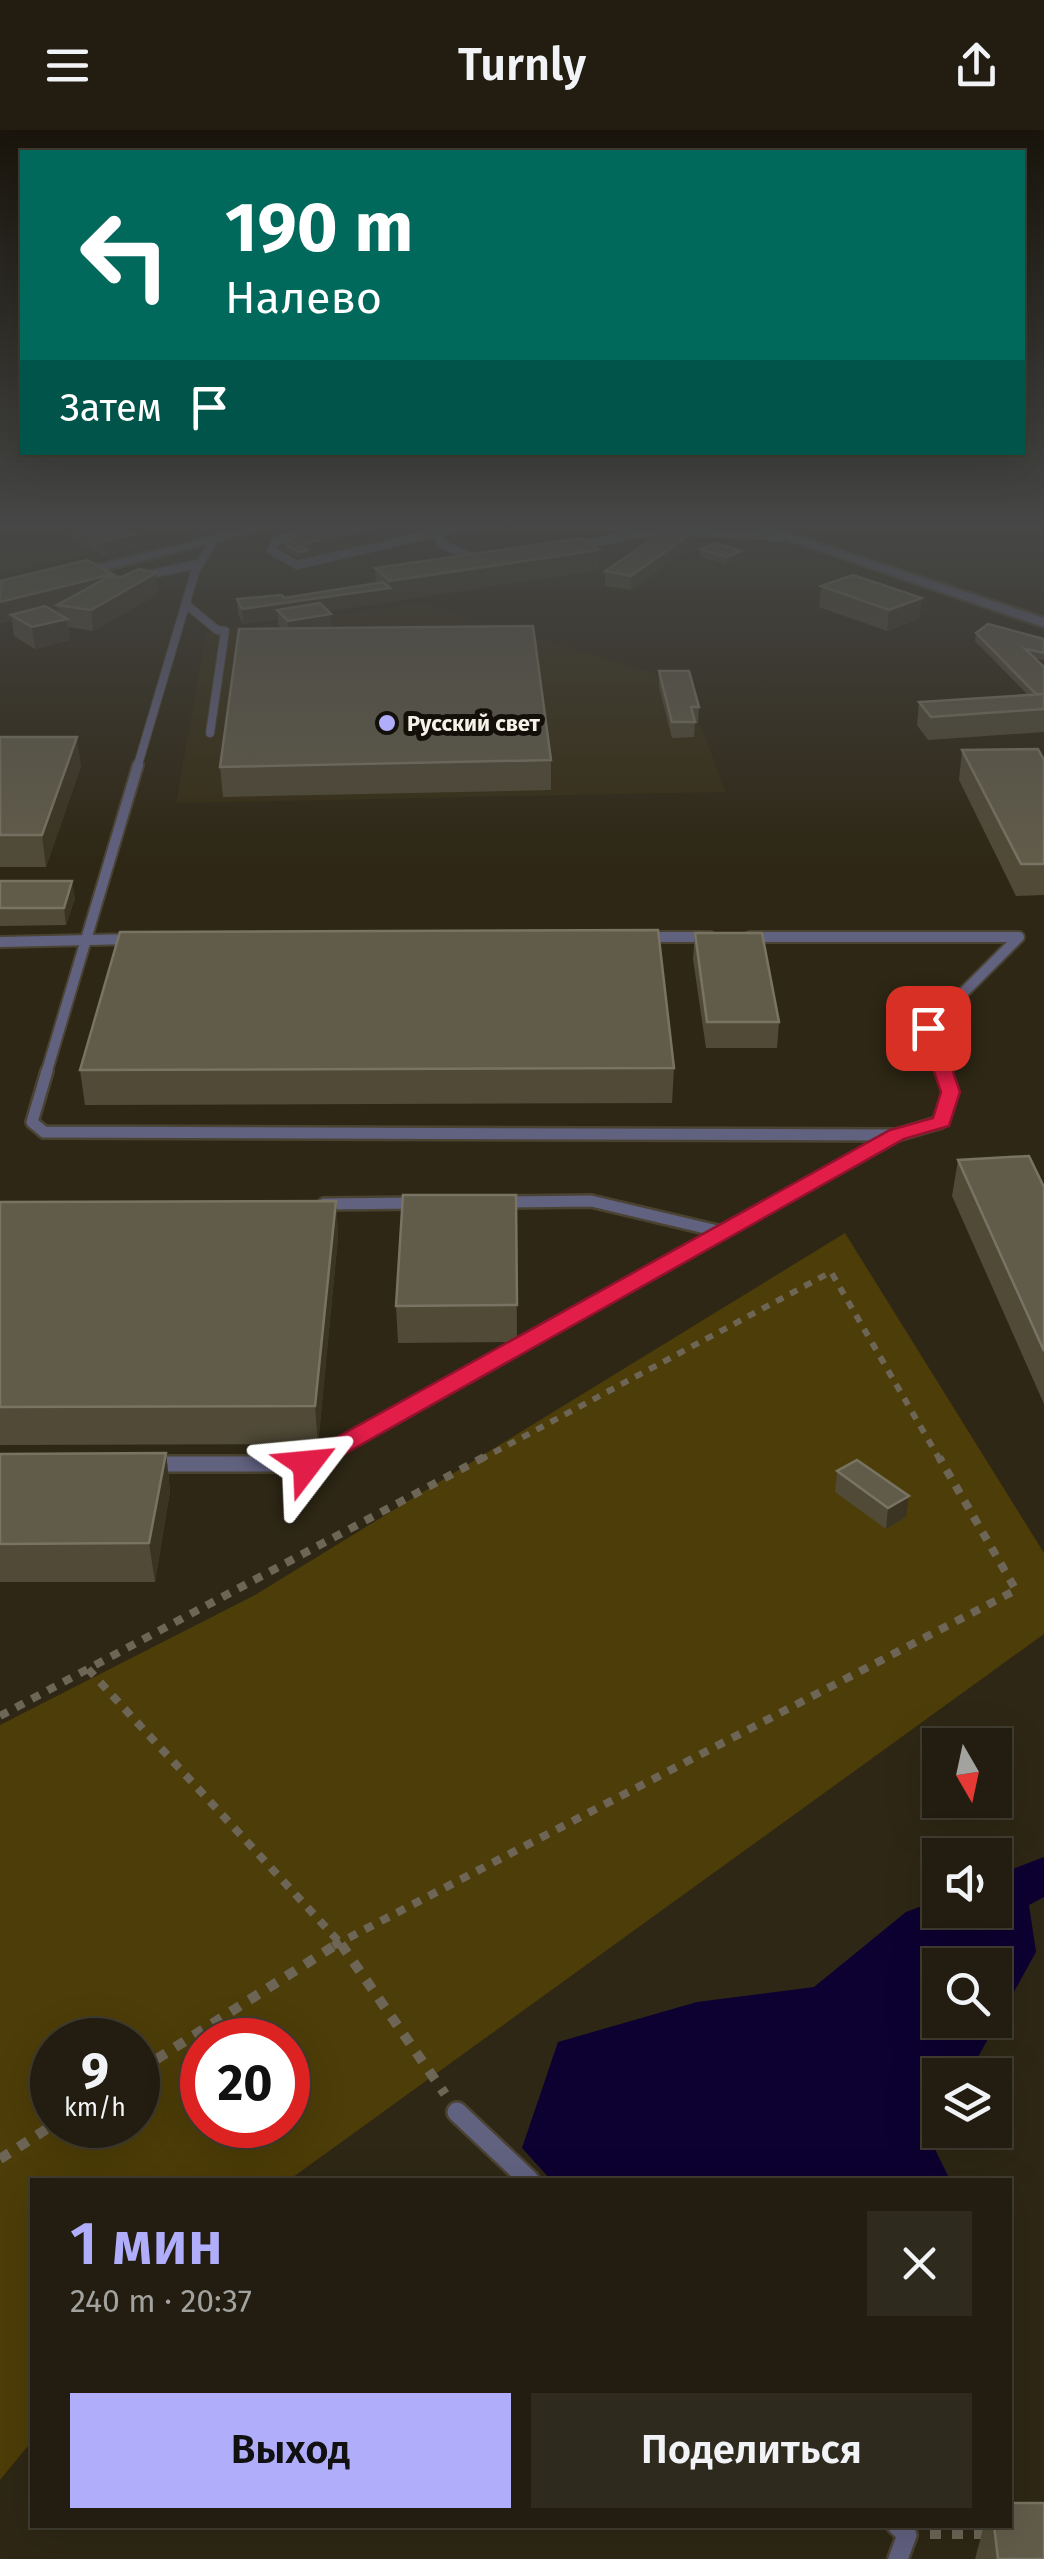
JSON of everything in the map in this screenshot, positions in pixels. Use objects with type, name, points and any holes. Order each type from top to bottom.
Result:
[{"type":"lane","points":[[178,636],[32,1122],[44,1132],[897,1134]]},
{"type":"lane","points":[[210,734],[223,636]]},
{"type":"lane","points":[[134,1464],[307,1464],[897,1134],[942,1122],[950,1092],[928,1028],[1019,936],[741,937]]},
{"type":"lane","points":[[622,938],[721,937]]},
{"type":"lane","points":[[0,942],[146,938]]},
{"type":"lane","points":[[492,1202],[591,1201],[722,1232]]},
{"type":"lane","points":[[315,1204],[433,1203]]},
{"type":"lane","points":[[456,2112],[527,2178]]},
{"type":"lane","points":[[898,2559],[902,2530]]},
{"type":"path","points":[[0,1716],[830,1272],[1016,1590],[340,1942],[160,2058]]},
{"type":"path","points":[[88,1669],[340,1942],[456,2112]]},
{"type":"path","points":[[0,2159],[30,2140]]},
{"type":"path","points":[[902,2530],[1009,2534]]},
{"type":"shaded area","points":[[205,636],[532,636],[684,682],[726,792],[176,803]]},
{"type":"shaded area","points":[[845,1233],[1044,1553],[1044,1634],[292,2178],[30,2178],[30,2443],[0,2480],[0,1725],[255,1595]]},
{"type":"shaded area","points":[[1044,1857],[1044,1897],[1029,1905],[1036,1952],[1012,1995],[1012,1948],[922,1948],[922,2038],[988,2038],[977,2058],[922,2058],[922,2148],[934,2148],[949,2178],[549,2178],[522,2148],[558,2042],[697,2002],[814,1987],[906,1912],[922,1906],[922,1928],[1012,1928],[1012,1869]]},
{"type":"building","name":"Русский свет","points":[[238,636],[534,636],[551,760],[220,767]]},
{"type":"building","points":[[979,636],[1044,639],[1044,653],[1025,649],[1044,667],[1044,694],[1036,694]]},
{"type":"building","points":[[659,671],[689,671],[699,707],[691,707],[695,722],[672,722]]},
{"type":"building","points":[[1044,694],[1044,709],[931,717],[919,702]]},
{"type":"building","points":[[0,737],[77,737],[42,835],[0,835]]},
{"type":"building","points":[[1038,749],[1044,760],[1044,864],[1021,864],[962,750]]},
{"type":"building","points":[[0,881],[72,881],[64,908],[0,908]]},
{"type":"building","points":[[658,930],[674,1068],[80,1070],[120,932]]},
{"type":"building","points":[[695,933],[762,933],[779,1022],[707,1022]]},
{"type":"building","points":[[1029,1156],[1044,1187],[1044,1351],[958,1160]]},
{"type":"building","points":[[403,1195],[516,1195],[517,1305],[396,1306]]},
{"type":"building","points":[[336,1201],[315,1406],[0,1407],[0,1202]]},
{"type":"building","points":[[166,1453],[149,1543],[0,1544],[0,1454]]},
{"type":"building","points":[[857,1460],[909,1496],[888,1508],[837,1471]]},
{"type":"building","points":[[1012,2503],[1044,2503],[1044,2559],[998,2559],[994,2528],[1012,2528]]},
{"type":"place","name":"Русский свет","points":[[387,723]]},
{"type":"route","points":[[307,1464],[897,1134],[942,1122],[950,1092],[928,1028]]}]
